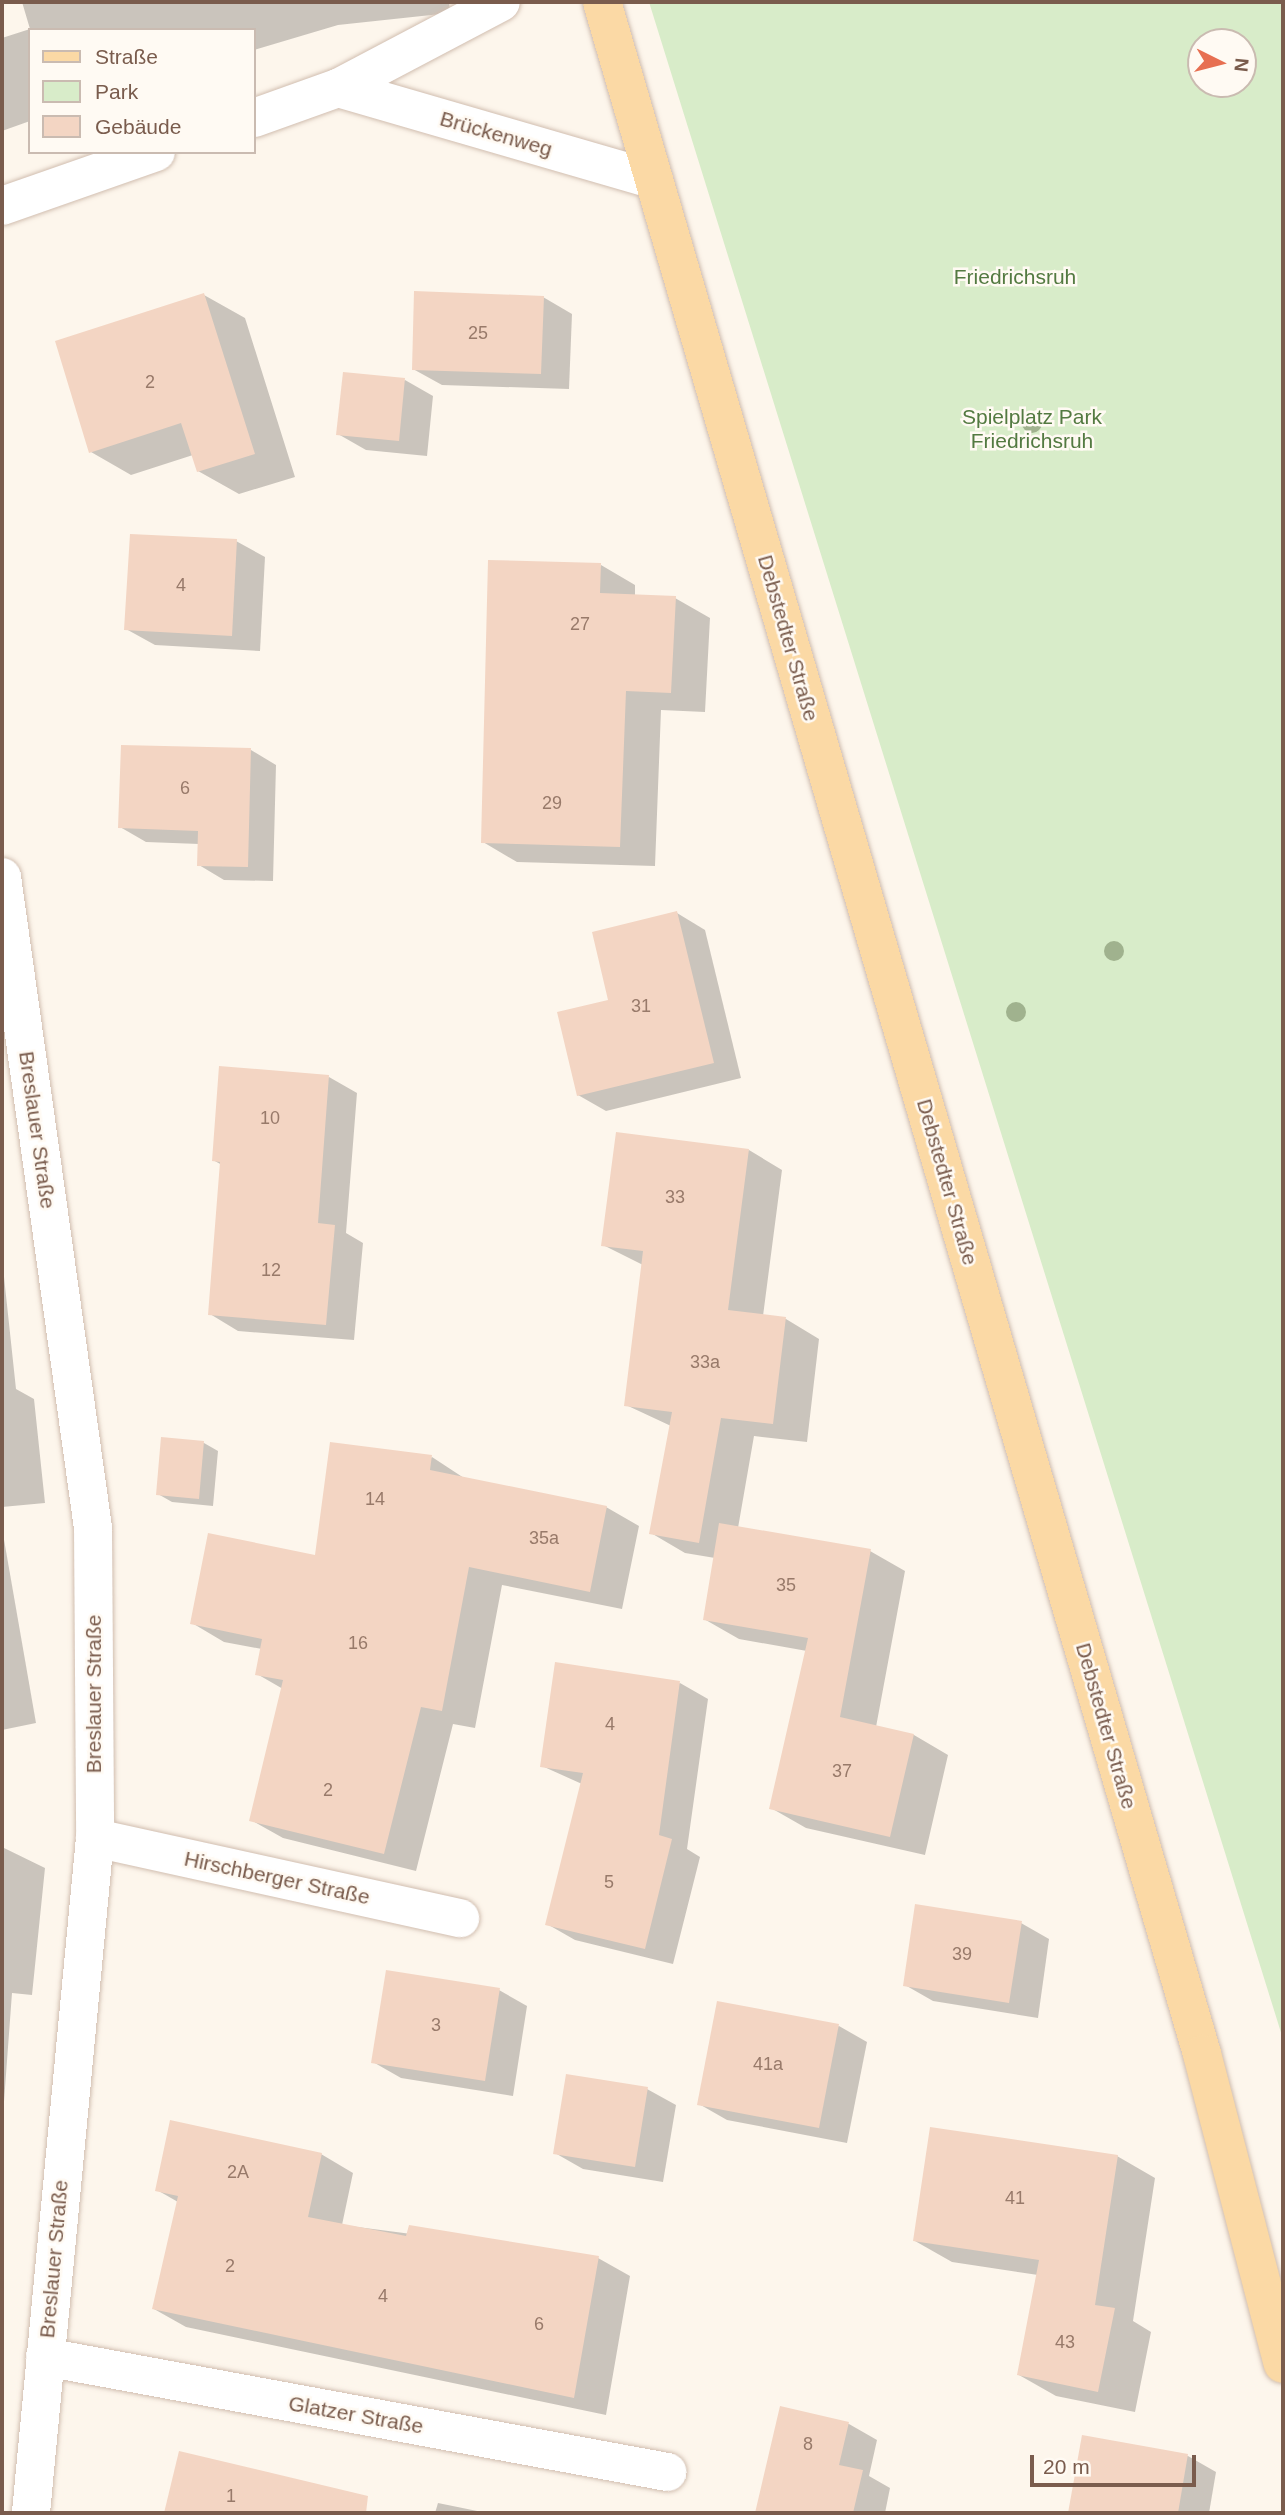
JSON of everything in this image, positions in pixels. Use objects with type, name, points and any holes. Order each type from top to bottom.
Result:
[{"type":"main road","name":"Debstedter Straße","points":[[603,2],[1202,2054],[1283,2364]]},
{"type":"street","points":[[256,117],[338,88],[501,2]]},
{"type":"street","name":"Brückenweg","points":[[338,88],[654,180]]},
{"type":"street","points":[[2,206],[150,154]]},
{"type":"street","name":"Breslauer Straße","points":[[2,877],[93,1528],[95,1838],[31,2513]]},
{"type":"street","name":"Hirschberger Straße","points":[[95,1838],[460,1918]]},
{"type":"street","name":"Glatzer Straße","points":[[45,2357],[667,2472]]},
{"type":"green space","name":"Friedrichsruh","points":[[649,2],[1283,2],[1283,2039]]},
{"type":"building","points":[[414,291],[544,296],[541,374],[412,370]]},
{"type":"building","points":[[204,293],[255,454],[197,472],[181,423],[89,453],[55,341]]},
{"type":"building","points":[[343,372],[405,378],[399,441],[336,435]]},
{"type":"building","points":[[130,534],[237,539],[232,636],[124,630]]},
{"type":"building","points":[[488,560],[601,563],[600,593],[676,596],[671,693],[626,691],[620,847],[481,843]]},
{"type":"building","points":[[121,745],[251,748],[248,867],[197,866],[198,831],[118,828]]},
{"type":"building","points":[[677,911],[714,1063],[577,1096],[557,1012],[608,1000],[592,932]]},
{"type":"building","points":[[219,1066],[329,1075],[318,1223],[335,1225],[326,1325],[208,1315],[220,1162],[212,1161]]},
{"type":"building","points":[[616,1132],[749,1149],[728,1310],[786,1317],[773,1424],[721,1418],[699,1543],[649,1534],[672,1412],[624,1406],[643,1251],[601,1246]]},
{"type":"building","points":[[161,1437],[204,1441],[199,1499],[156,1495]]},
{"type":"building","points":[[330,1442],[432,1455],[430,1470],[607,1506],[590,1592],[469,1567],[442,1711],[421,1707],[384,1854],[249,1821],[283,1680],[255,1675],[262,1639],[190,1624],[208,1533],[315,1555]]},
{"type":"building","points":[[719,1523],[871,1549],[840,1717],[914,1734],[890,1837],[769,1809],[808,1638],[703,1620]]},
{"type":"building","points":[[555,1662],[680,1681],[659,1835],[672,1839],[645,1949],[545,1925],[583,1773],[540,1767]]},
{"type":"building","points":[[915,1904],[1022,1921],[1009,2003],[903,1986]]},
{"type":"building","points":[[386,1970],[500,1988],[485,2081],[371,2063]]},
{"type":"building","points":[[717,2001],[839,2024],[819,2128],[697,2105]]},
{"type":"building","points":[[566,2074],[648,2087],[635,2167],[553,2154]]},
{"type":"building","points":[[170,2120],[322,2153],[308,2217],[406,2236],[409,2225],[599,2256],[574,2398],[152,2309],[178,2196],[155,2191]]},
{"type":"building","points":[[930,2127],[1118,2155],[1095,2305],[1115,2308],[1098,2392],[1017,2375],[1039,2260],[913,2241]]},
{"type":"building","points":[[780,2406],[849,2422],[839,2465],[863,2470],[853,2513],[755,2513]]},
{"type":"building","points":[[1082,2435],[1188,2454],[1178,2513],[1068,2513]]},
{"type":"building","points":[[179,2451],[368,2496],[366,2513],[164,2513]]},
{"type":"park label","name":"Spielplatz Park Friedrichsruh","points":[[1032,429]]}]
